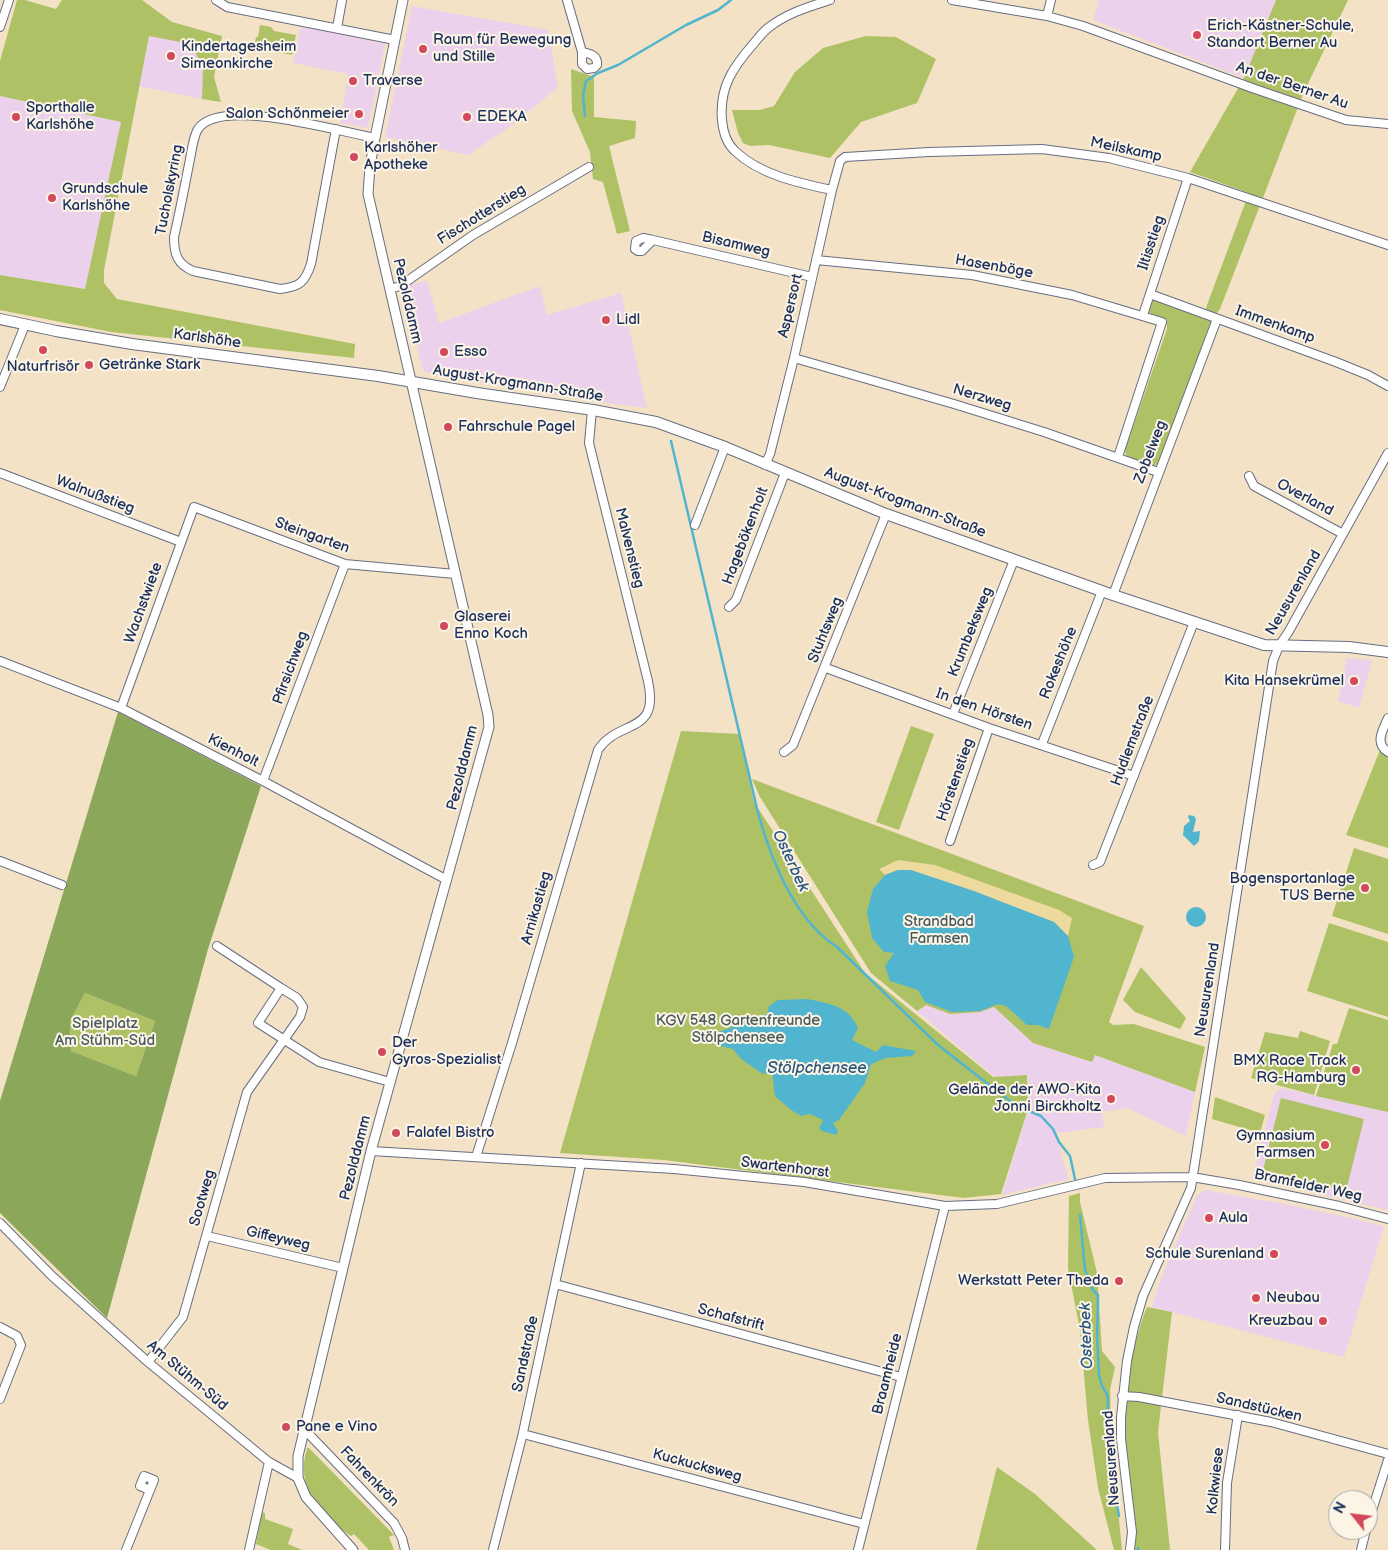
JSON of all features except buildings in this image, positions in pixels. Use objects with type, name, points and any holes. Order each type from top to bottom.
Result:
[{"type":"main road","name":"Karlshöhe","points":[[0,319],[132,344],[411,382]]},
{"type":"main road","name":"August-Krogmann-Straße","points":[[411,382],[592,410],[656,422],[725,447],[886,514],[1113,595],[1264,645],[1349,647],[1388,652]]},
{"type":"street","points":[[0,27],[9,0]]},
{"type":"street","points":[[216,0],[228,7],[395,40]]},
{"type":"street","points":[[336,28],[342,0]]},
{"type":"street","name":"Pezolddamm","points":[[298,1478],[298,1456],[304,1429],[371,1151],[488,727],[488,716],[368,194],[375,138],[403,0]]},
{"type":"street","points":[[567,0],[582,52]]},
{"type":"street","points":[[830,0],[796,10],[767,28],[732,72],[721,104],[723,127],[728,142],[734,150],[751,163],[772,173],[799,183],[832,190]]},
{"type":"street","name":"An der Berner Au","points":[[952,0],[1046,16],[1088,28],[1346,120],[1388,124]]},
{"type":"street","points":[[1046,16],[1051,0]]},
{"type":"street","name":"Tucholskyring","points":[[336,129],[311,264],[302,283],[290,288],[280,289],[193,271],[185,267],[177,259],[174,249],[174,237],[195,138],[198,129],[206,122],[217,117],[268,116],[336,129],[375,138]]},
{"type":"street","name":"Meilskamp","points":[[847,157],[1042,149],[1109,158],[1188,178],[1388,245]]},
{"type":"street","name":"Aspersort","points":[[765,465],[770,454],[794,358],[832,190],[840,161],[847,157]]},
{"type":"street","name":"Fischotterstieg","points":[[390,289],[400,286],[473,235],[589,167]]},
{"type":"street","name":"Iltisstieg","points":[[1143,315],[1188,178]]},
{"type":"street","name":"Bisamweg","points":[[653,240],[812,277]]},
{"type":"street","name":"Hasenböge","points":[[816,260],[972,275],[1072,296],[1162,322]]},
{"type":"street","name":"Immenkamp","points":[[1150,294],[1336,362],[1368,375],[1388,386]]},
{"type":"street","name":"Zobelweg","points":[[1113,595],[1217,318]]},
{"type":"street","name":"Zobelweg","points":[[1118,457],[1162,322]]},
{"type":"street","points":[[0,387],[25,325]]},
{"type":"street","name":"Nerzweg","points":[[794,358],[954,404],[1118,457],[1158,472]]},
{"type":"street","name":"Malvenstieg","points":[[592,410],[589,443],[650,690]]},
{"type":"street","points":[[695,525],[725,447]]},
{"type":"street","name":"Neusurenland","points":[[1130,1550],[1132,1532],[1121,1438],[1122,1396],[1128,1353],[1143,1296],[1191,1188],[1273,661],[1279,646],[1388,453]]},
{"type":"street","name":"Walnußstieg","points":[[0,473],[181,542]]},
{"type":"street","name":"Hagebökenholt","points":[[729,606],[736,600],[785,473]]},
{"type":"street","name":"Overland","points":[[1249,476],[1254,486],[1343,534]]},
{"type":"street","name":"Overland","points":[[1245,488],[1254,486]]},
{"type":"street","name":"Steingarten","points":[[194,507],[345,564],[455,574]]},
{"type":"street","name":"Wachstwiete","points":[[121,708],[194,507]]},
{"type":"street","name":"Stuhtsweg","points":[[784,752],[793,745],[826,668],[886,514]]},
{"type":"street","name":"Krumbeksweg","points":[[953,714],[1014,560]]},
{"type":"street","name":"Pfirsichweg","points":[[263,781],[345,564]]},
{"type":"street","name":"Rokeshöhe","points":[[1042,744],[1102,591]]},
{"type":"street","name":"Hudlemstraße","points":[[1093,865],[1100,862],[1194,622]]},
{"type":"street","name":"Kienholt","points":[[0,661],[121,708],[263,781],[447,880]]},
{"type":"street","name":"In den Hörsten","points":[[826,668],[989,728],[1134,776]]},
{"type":"street","name":"Arnikastieg","points":[[476,1157],[512,1043],[598,750],[604,741],[614,734],[636,726],[645,717],[650,704],[650,690]]},
{"type":"street","points":[[1388,718],[1380,736],[1382,748],[1388,752]]},
{"type":"street","name":"Hörstenstieg","points":[[950,841],[989,728]]},
{"type":"street","points":[[0,861],[62,885]]},
{"type":"street","points":[[218,946],[281,988],[258,1023],[319,1062],[390,1082]]},
{"type":"street","name":"Sootweg","points":[[148,1362],[183,1318],[247,1092],[300,1017],[302,1007],[297,998],[281,988]]},
{"type":"street","name":"Swartenhorst","points":[[371,1151],[582,1162],[804,1182],[944,1206],[997,1204],[1105,1178],[1192,1178]]},
{"type":"street","name":"Sandstraße","points":[[493,1550],[523,1434],[582,1162]]},
{"type":"street","name":"Bramfelder Weg","points":[[1192,1178],[1239,1185],[1339,1206],[1388,1219]]},
{"type":"street","name":"Braamheide","points":[[858,1550],[944,1206]]},
{"type":"street","name":"Am Stühm-Süd","points":[[0,1224],[52,1276],[148,1362],[269,1462],[298,1478]]},
{"type":"street","name":"Giffeyweg","points":[[207,1236],[343,1268]]},
{"type":"street","name":"Schafstrift","points":[[555,1284],[901,1377]]},
{"type":"street","points":[[0,1327],[17,1336],[21,1345],[0,1399]]},
{"type":"street","name":"Sandstücken","points":[[1122,1396],[1139,1397],[1272,1422],[1388,1454]]},
{"type":"street","name":"Kolkwiese","points":[[1224,1550],[1227,1483],[1238,1415]]},
{"type":"street","name":"Fahrenkrön","points":[[304,1429],[394,1523],[402,1538],[405,1550]]},
{"type":"street","name":"Kuckucksweg","points":[[523,1434],[864,1524]]},
{"type":"street","points":[[1378,1492],[1388,1460]]},
{"type":"street","points":[[250,1550],[269,1462]]},
{"type":"street","points":[[298,1478],[306,1497],[353,1550]]},
{"type":"street","points":[[128,1549],[150,1490]]},
{"type":"shaded area","name":"Erich-Kästner-Schule, Standort Berner Au","points":[[1099,0],[1276,0],[1244,78],[1093,20]]},
{"type":"shaded area","points":[[412,6],[548,30],[558,87],[515,123],[468,155],[385,137]]},
{"type":"shaded area","points":[[301,26],[385,44],[368,128],[340,123],[348,74],[293,63]]},
{"type":"shaded area","name":"Kindertagesheim Simeonkirche","points":[[149,35],[191,44],[203,68],[202,99],[139,86]]},
{"type":"shaded area","name":"Grundschule Karlshöhe","points":[[0,96],[121,122],[85,289],[0,275]]},
{"type":"shaded area","points":[[427,281],[439,323],[540,286],[547,315],[621,293],[647,408],[590,401],[425,372],[422,367],[403,286]]},
{"type":"shaded area","name":"Kita Hansekrümel","points":[[1347,658],[1372,660],[1359,708],[1338,701]]},
{"type":"shaded area","name":"Gelände der AWO-Kita Jonni Birckholtz","points":[[926,1005],[950,1014],[980,1012],[994,1007],[1033,1043],[1091,1062],[1095,1055],[1195,1092],[1186,1136],[1127,1108],[1102,1112],[1104,1127],[1056,1133],[1068,1179],[1002,1195],[1029,1107],[1028,1075],[995,1077],[917,1011]]},
{"type":"shaded area","name":"Gymnasium Farmsen","points":[[1281,1088],[1388,1112],[1388,1210],[1252,1179],[1274,1095]]},
{"type":"shaded area","name":"Schule Surenland","points":[[1205,1190],[1285,1204],[1384,1226],[1344,1357],[1152,1307],[1160,1281],[1196,1197]]},
{"type":"green space","points":[[17,0],[25,0],[56,9],[62,0],[142,0],[172,22],[222,36],[214,77],[221,102],[202,99],[203,68],[191,44],[149,36],[104,270],[104,283],[117,299],[355,344],[354,358],[111,332],[0,310],[0,275],[85,289],[121,122],[0,96],[0,61]]},
{"type":"green space","points":[[1276,0],[1348,0],[1303,94],[1220,309],[1212,319],[1160,462],[1153,466],[1146,465],[1127,457],[1125,450],[1167,329],[1167,320],[1148,312],[1153,298],[1205,315],[1207,305],[1249,193],[1190,172],[1244,78]]},
{"type":"green space","points":[[260,25],[271,27],[274,31],[296,35],[292,55],[254,47]]},
{"type":"green space","points":[[866,36],[896,37],[936,59],[917,103],[861,122],[830,158],[769,145],[750,146],[743,143],[738,133],[732,110],[760,110],[774,106],[795,72],[823,48]]},
{"type":"green space","points":[[571,69],[594,77],[594,117],[636,121],[635,138],[609,146],[630,231],[617,234],[603,182],[593,179],[590,152],[572,111]]},
{"type":"green space","points":[[118,712],[261,786],[208,949],[107,1318],[0,1213],[0,1101]],"holes":[[[85,993],[155,1021],[136,1076],[71,1051],[70,1021]]]},
{"type":"green space","points":[[911,726],[934,734],[899,830],[876,822]]},
{"type":"green space","name":"KGV 548 Gartenfreunde Stölpchensee","points":[[681,731],[739,734],[754,802],[865,973],[993,1077],[1027,1075],[1028,1109],[1001,1194],[964,1198],[664,1160],[560,1153]]},
{"type":"green space","points":[[1380,750],[1388,753],[1388,848],[1346,835]]},
{"type":"green space","name":"Strandbad Farmsen","points":[[752,779],[1144,926],[1109,1022],[1113,1025],[1134,1024],[1205,1047],[1195,1092],[1095,1055],[1092,1062],[1033,1043],[994,1007],[980,1012],[950,1014],[926,1005],[917,1011],[871,973],[760,797]]},
{"type":"green space","name":"Bogensportanlage TUS Berne","points":[[1354,848],[1388,859],[1388,934],[1332,916]]},
{"type":"green space","points":[[1329,923],[1388,942],[1388,1017],[1307,991]]},
{"type":"green space","points":[[1141,967],[1186,1018],[1180,1029],[1135,1012],[1123,1000]]},
{"type":"green space","name":"Spielplatz Am Stühm-Süd","points":[[85,993],[155,1021],[136,1076],[71,1051],[70,1021]]},
{"type":"green space","name":"BMX Race Track RG-Hamburg","points":[[1349,1008],[1388,1020],[1388,1112],[1316,1096],[1333,1044],[1337,1044]]},
{"type":"green space","points":[[1300,1031],[1330,1041],[1314,1095],[1251,1078],[1265,1032],[1298,1038]]},
{"type":"green space","points":[[1215,1097],[1265,1115],[1260,1133],[1212,1119]]},
{"type":"green space","points":[[1281,1098],[1364,1119],[1346,1191],[1263,1170]]},
{"type":"green space","points":[[1080,1193],[1080,1202],[1097,1273],[1102,1351],[1115,1367],[1110,1390],[1112,1450],[1122,1550],[1114,1550],[1098,1488],[1088,1420],[1080,1330],[1068,1268],[1069,1196]]},
{"type":"green space","points":[[1147,1307],[1172,1312],[1158,1432],[1170,1550],[1134,1550],[1134,1524],[1127,1460],[1126,1410],[1132,1358]]},
{"type":"green space","points":[[307,1448],[394,1535],[389,1537],[394,1550],[369,1550],[354,1534],[351,1536],[334,1523],[318,1506],[307,1486],[304,1475]]},
{"type":"green space","points":[[997,1467],[1035,1494],[1097,1550],[976,1550]]},
{"type":"green space","points":[[262,1512],[265,1513],[265,1519],[293,1529],[288,1544],[302,1550],[271,1550],[256,1544]]},
{"type":"sand","points":[[898,860],[935,865],[1059,910],[1072,918],[1068,936],[1054,922],[898,870],[885,875],[879,869]]},
{"type":"water","points":[[1189,815],[1194,816],[1196,819],[1193,832],[1200,831],[1199,841],[1194,846],[1183,835],[1184,826],[1190,821]]},
{"type":"water","points":[[898,870],[911,870],[974,891],[1054,922],[1068,936],[1074,957],[1049,1029],[1038,1025],[1027,1025],[1006,1006],[998,1004],[980,1011],[952,1012],[925,1002],[918,990],[890,981],[885,966],[894,953],[884,952],[872,938],[867,912],[873,889],[885,875]]},
{"type":"water","points":[[1192,907],[1200,907],[1206,913],[1206,921],[1200,927],[1192,927],[1186,921],[1186,913]]},
{"type":"water","name":"Stölpchensee","points":[[807,999],[830,1004],[843,1010],[858,1028],[852,1040],[876,1052],[883,1045],[916,1051],[912,1056],[886,1058],[871,1064],[865,1083],[839,1120],[833,1123],[838,1131],[836,1135],[822,1131],[819,1128],[823,1120],[810,1114],[801,1116],[775,1096],[772,1072],[763,1074],[741,1059],[733,1049],[716,1045],[716,1033],[767,1014],[769,1006],[778,1000]]},
{"type":"waterway","points":[[585,116],[583,95],[586,81],[598,73],[618,65],[686,25],[718,10],[731,0]]},
{"type":"waterway","name":"Osterbek","points":[[671,441],[758,813],[770,850],[787,887],[797,905],[822,935],[837,947],[938,1045],[1015,1105],[1041,1116],[1053,1129],[1059,1142],[1070,1156],[1075,1179]]},
{"type":"waterway","name":"Osterbek","points":[[1080,1215],[1085,1270],[1092,1289],[1098,1295],[1097,1336],[1099,1375],[1108,1400],[1108,1455],[1119,1516]]},
{"type":"place","name":"Erich-Kästner-Schule, Standort Berner Au","points":[[1197,35]]},
{"type":"place","name":"Raum für Bewegung und Stille","points":[[423,49]]},
{"type":"place","name":"Kindertagesheim Simeonkirche","points":[[171,56]]},
{"type":"place","name":"Traverse","points":[[353,81]]},
{"type":"place","name":"Salon Schönmeier","points":[[359,114]]},
{"type":"place","name":"Sporthalle Karlshöhe","points":[[16,117]]},
{"type":"place","name":"EDEKA","points":[[467,117]]},
{"type":"place","name":"Karlshöher Apotheke","points":[[354,157]]},
{"type":"place","name":"Grundschule Karlshöhe","points":[[52,198]]},
{"type":"place","name":"Lidl","points":[[606,320]]},
{"type":"place","name":"Naturfrisör","points":[[43,350]]},
{"type":"place","name":"Esso","points":[[444,352]]},
{"type":"place","name":"Getränke Stark","points":[[89,365]]},
{"type":"place","name":"Fahrschule Pagel","points":[[448,427]]},
{"type":"place","name":"Glaserei Enno Koch","points":[[444,626]]},
{"type":"place","name":"Kita Hansekrümel","points":[[1354,681]]},
{"type":"place","name":"Bogensportanlage TUS Berne","points":[[1365,888]]},
{"type":"place","name":"Der Gyros-Spezialist","points":[[382,1052]]},
{"type":"place","name":"BMX Race Track RG-Hamburg","points":[[1356,1070]]},
{"type":"place","name":"Gelände der AWO-Kita Jonni Birckholtz","points":[[1111,1099]]},
{"type":"place","name":"Falafel Bistro","points":[[396,1133]]},
{"type":"place","name":"Gymnasium Farmsen","points":[[1325,1145]]},
{"type":"place","name":"Aula","points":[[1209,1218]]},
{"type":"place","name":"Schule Surenland","points":[[1274,1254]]},
{"type":"place","name":"Werkstatt Peter Theda","points":[[1119,1281]]},
{"type":"place","name":"Neubau","points":[[1256,1298]]},
{"type":"place","name":"Kreuzbau","points":[[1323,1321]]},
{"type":"place","name":"Pane e Vino","points":[[286,1427]]}]
